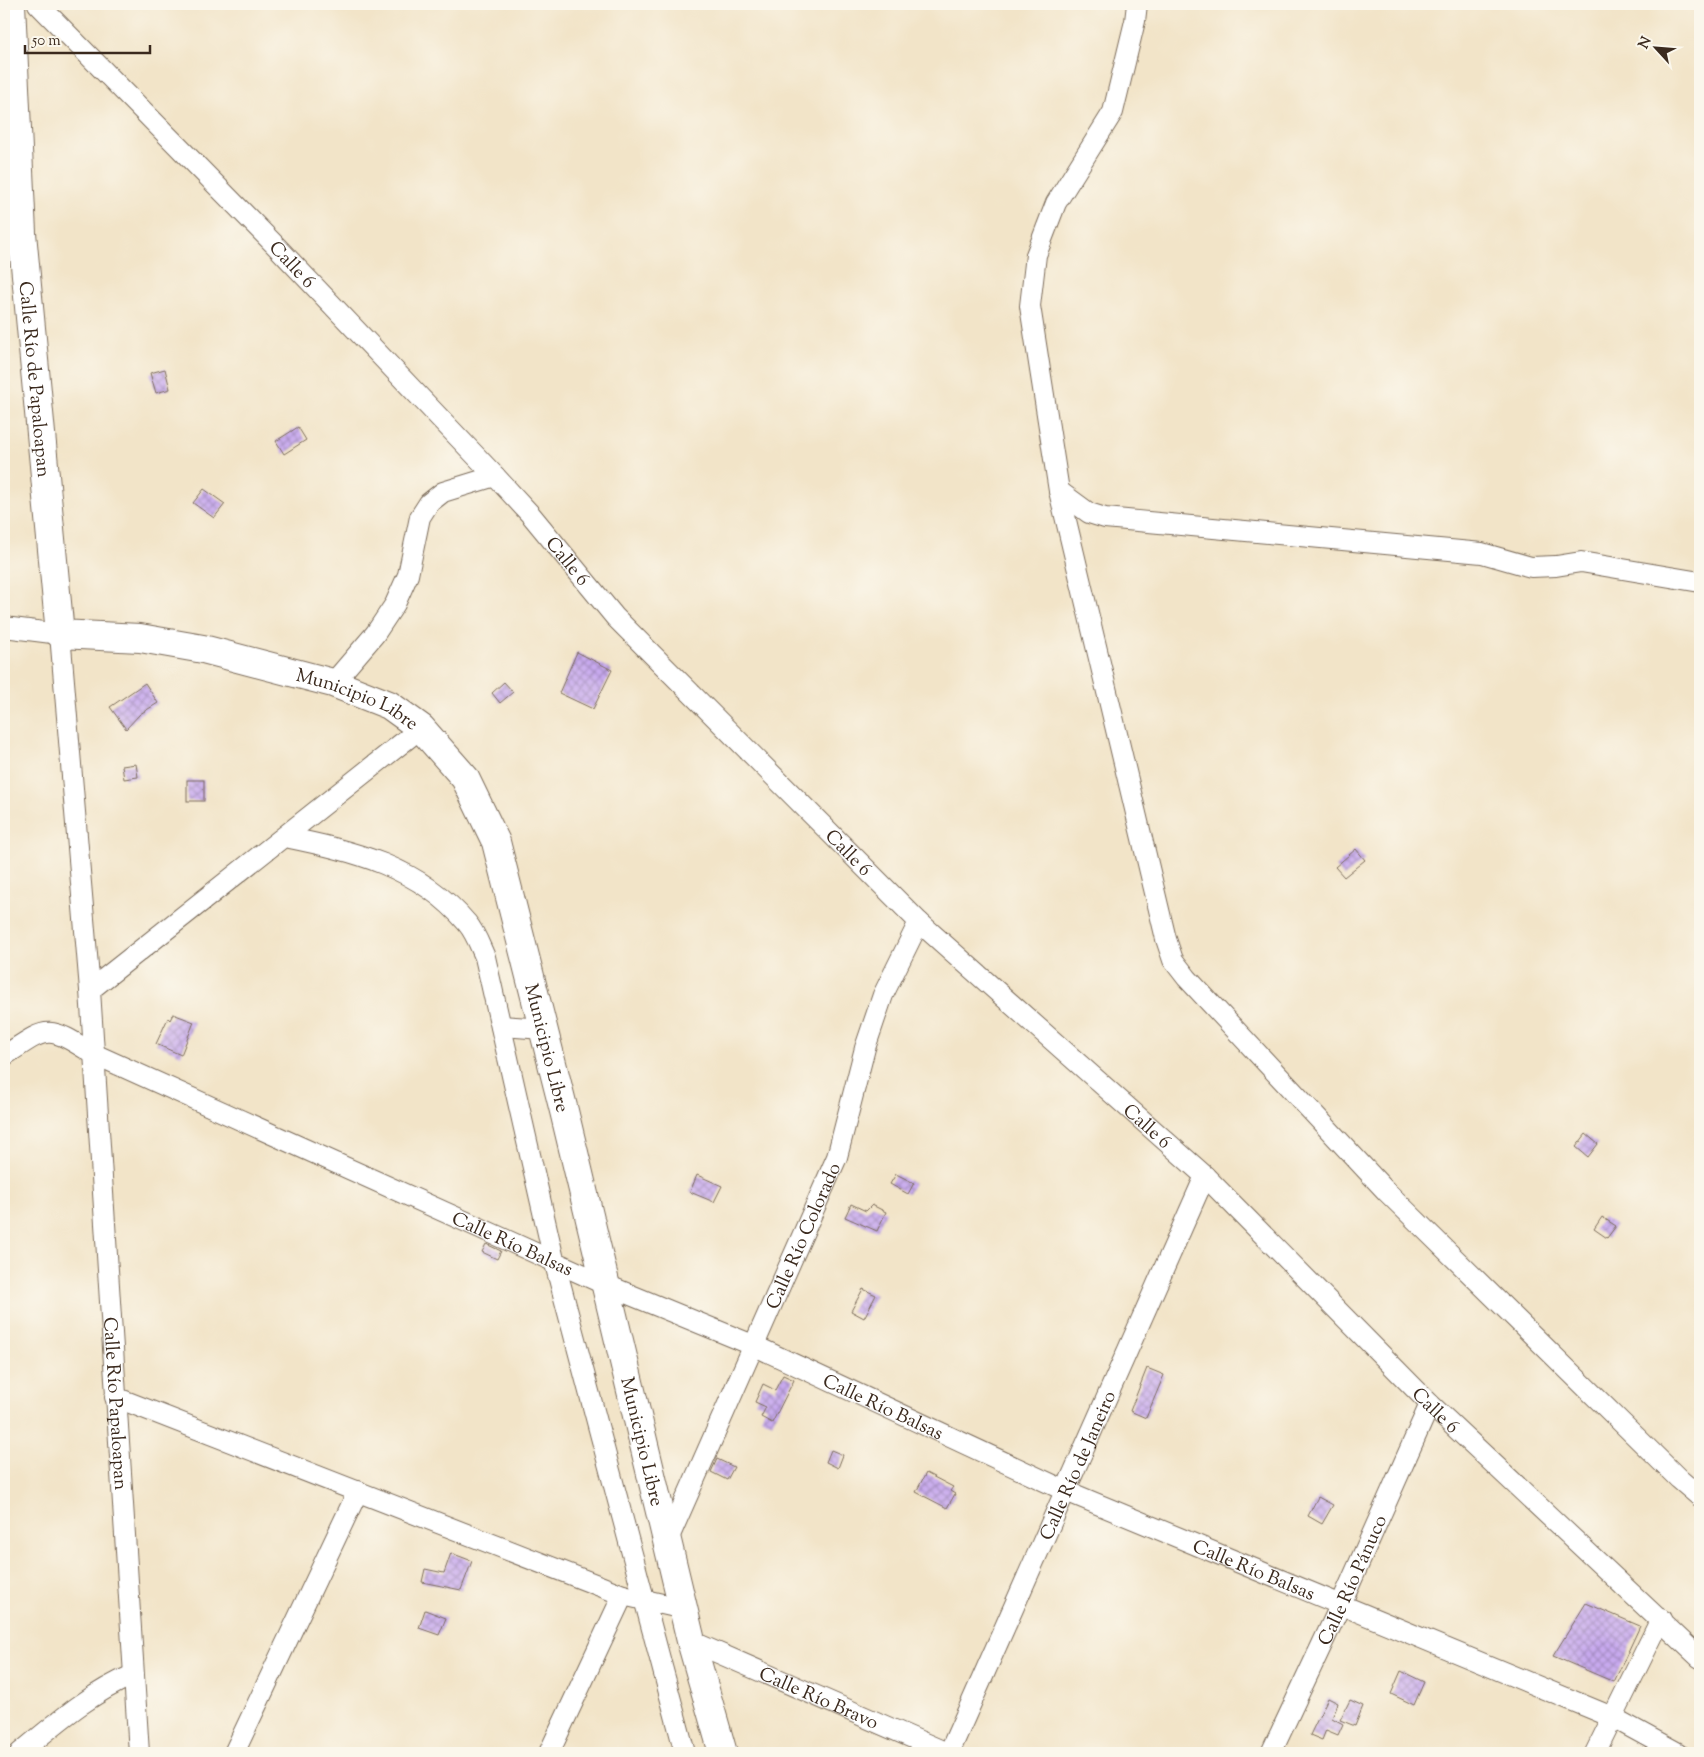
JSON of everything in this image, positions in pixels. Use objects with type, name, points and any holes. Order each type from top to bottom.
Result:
[{"type":"street","name":"Calle Río de Papaloapan","points":[[11,4],[22,233],[60,634]]},
{"type":"street","name":"Calle 6","points":[[38,4],[277,247],[495,476],[615,617],[918,922],[1204,1176],[1430,1404],[1661,1618],[1700,1658]]},
{"type":"street","points":[[1136,4],[1135,22],[1113,112],[1056,203],[1036,255],[1030,306],[1059,491],[1166,939],[1174,960],[1187,978],[1386,1191],[1700,1498]]},
{"type":"street","points":[[333,683],[375,634],[395,604],[408,575],[420,517],[429,503],[443,492],[495,476]]},
{"type":"street","points":[[1059,491],[1089,513],[1105,518],[1482,553],[1531,567],[1581,562],[1700,582]]},
{"type":"street","points":[[4,627],[60,634]]},
{"type":"street","name":"Municipio Libre","points":[[60,634],[140,638],[204,649],[333,683],[389,705],[420,728],[465,778],[496,842],[691,1641],[723,1753]]},
{"type":"street","name":"Calle Río Papaloapan","points":[[60,634],[90,990],[92,1053],[139,1753]]},
{"type":"street","points":[[90,990],[420,728]]},
{"type":"street","points":[[285,837],[349,850],[386,863],[419,883],[447,904],[468,924],[485,957],[554,1260],[685,1753]]},
{"type":"street","name":"Calle Río Colorado","points":[[667,1542],[755,1346],[836,1157],[865,1048],[883,995],[918,922]]},
{"type":"street","points":[[500,1026],[543,1029]]},
{"type":"street","name":"Calle Río Balsas","points":[[4,1056],[37,1034],[52,1031],[92,1053],[604,1284],[755,1346],[1066,1491],[1612,1717],[1678,1753]]},
{"type":"street","name":"Calle Río de Janeiro","points":[[948,1753],[1066,1491],[1204,1176]]},
{"type":"street","points":[[115,1397],[623,1595],[684,1609]]},
{"type":"street","name":"Calle Río Pánuco","points":[[1271,1753],[1341,1604],[1430,1404]]},
{"type":"street","points":[[234,1753],[358,1491]]},
{"type":"street","points":[[549,1753],[623,1595]]},
{"type":"street","points":[[1594,1753],[1661,1618]]},
{"type":"street","name":"Calle Río Bravo","points":[[691,1641],[948,1753]]},
{"type":"street","points":[[20,1753],[67,1714],[111,1684],[133,1675]]},
{"type":"building","points":[[165,369],[170,389],[156,393],[150,373]]},
{"type":"building","points":[[298,427],[306,440],[284,454],[276,441]]},
{"type":"building","points":[[204,489],[225,504],[214,518],[193,503]]},
{"type":"building","points":[[577,652],[612,670],[593,709],[559,693]]},
{"type":"building","points":[[504,682],[513,692],[500,703],[492,693]]},
{"type":"building","points":[[145,683],[158,703],[140,714],[126,729],[110,707]]},
{"type":"building","points":[[136,764],[138,777],[124,779],[122,766]]},
{"type":"building","points":[[187,780],[204,780],[204,801],[187,801]]},
{"type":"building","points":[[1356,849],[1365,860],[1344,877],[1335,867]]},
{"type":"building","points":[[173,1014],[194,1022],[181,1055],[156,1044],[168,1018],[170,1020]]},
{"type":"building","points":[[1586,1134],[1598,1144],[1588,1157],[1576,1147]]},
{"type":"building","points":[[896,1174],[914,1183],[908,1194],[890,1184]]},
{"type":"building","points":[[697,1175],[722,1186],[714,1202],[690,1192]]},
{"type":"building","points":[[851,1204],[866,1211],[872,1205],[886,1212],[877,1231],[845,1217]]},
{"type":"building","points":[[1602,1217],[1616,1226],[1607,1238],[1594,1229]]},
{"type":"building","points":[[486,1244],[501,1251],[497,1259],[482,1252]]},
{"type":"building","points":[[863,1289],[876,1295],[864,1318],[851,1311]]},
{"type":"building","points":[[1147,1368],[1164,1375],[1146,1418],[1130,1411]]},
{"type":"building","points":[[783,1375],[794,1380],[772,1423],[761,1417],[766,1407],[755,1402],[763,1384],[775,1390]]},
{"type":"building","points":[[831,1450],[843,1455],[838,1468],[826,1462]]},
{"type":"building","points":[[717,1459],[734,1467],[727,1480],[711,1472]]},
{"type":"building","points":[[926,1473],[953,1487],[950,1491],[955,1494],[947,1508],[916,1492]]},
{"type":"building","points":[[1318,1497],[1333,1505],[1322,1524],[1308,1516]]},
{"type":"building","points":[[451,1553],[472,1561],[461,1590],[422,1582],[425,1569],[444,1573]]},
{"type":"building","points":[[1586,1603],[1640,1626],[1614,1682],[1553,1656]]},
{"type":"building","points":[[425,1610],[446,1618],[439,1635],[419,1628]]},
{"type":"building","points":[[1401,1671],[1424,1682],[1414,1705],[1391,1694]]},
{"type":"building","points":[[1328,1698],[1338,1703],[1332,1718],[1343,1724],[1338,1735],[1326,1730],[1322,1740],[1310,1735]]},
{"type":"building","points":[[1350,1700],[1363,1706],[1355,1726],[1340,1720]]}]
